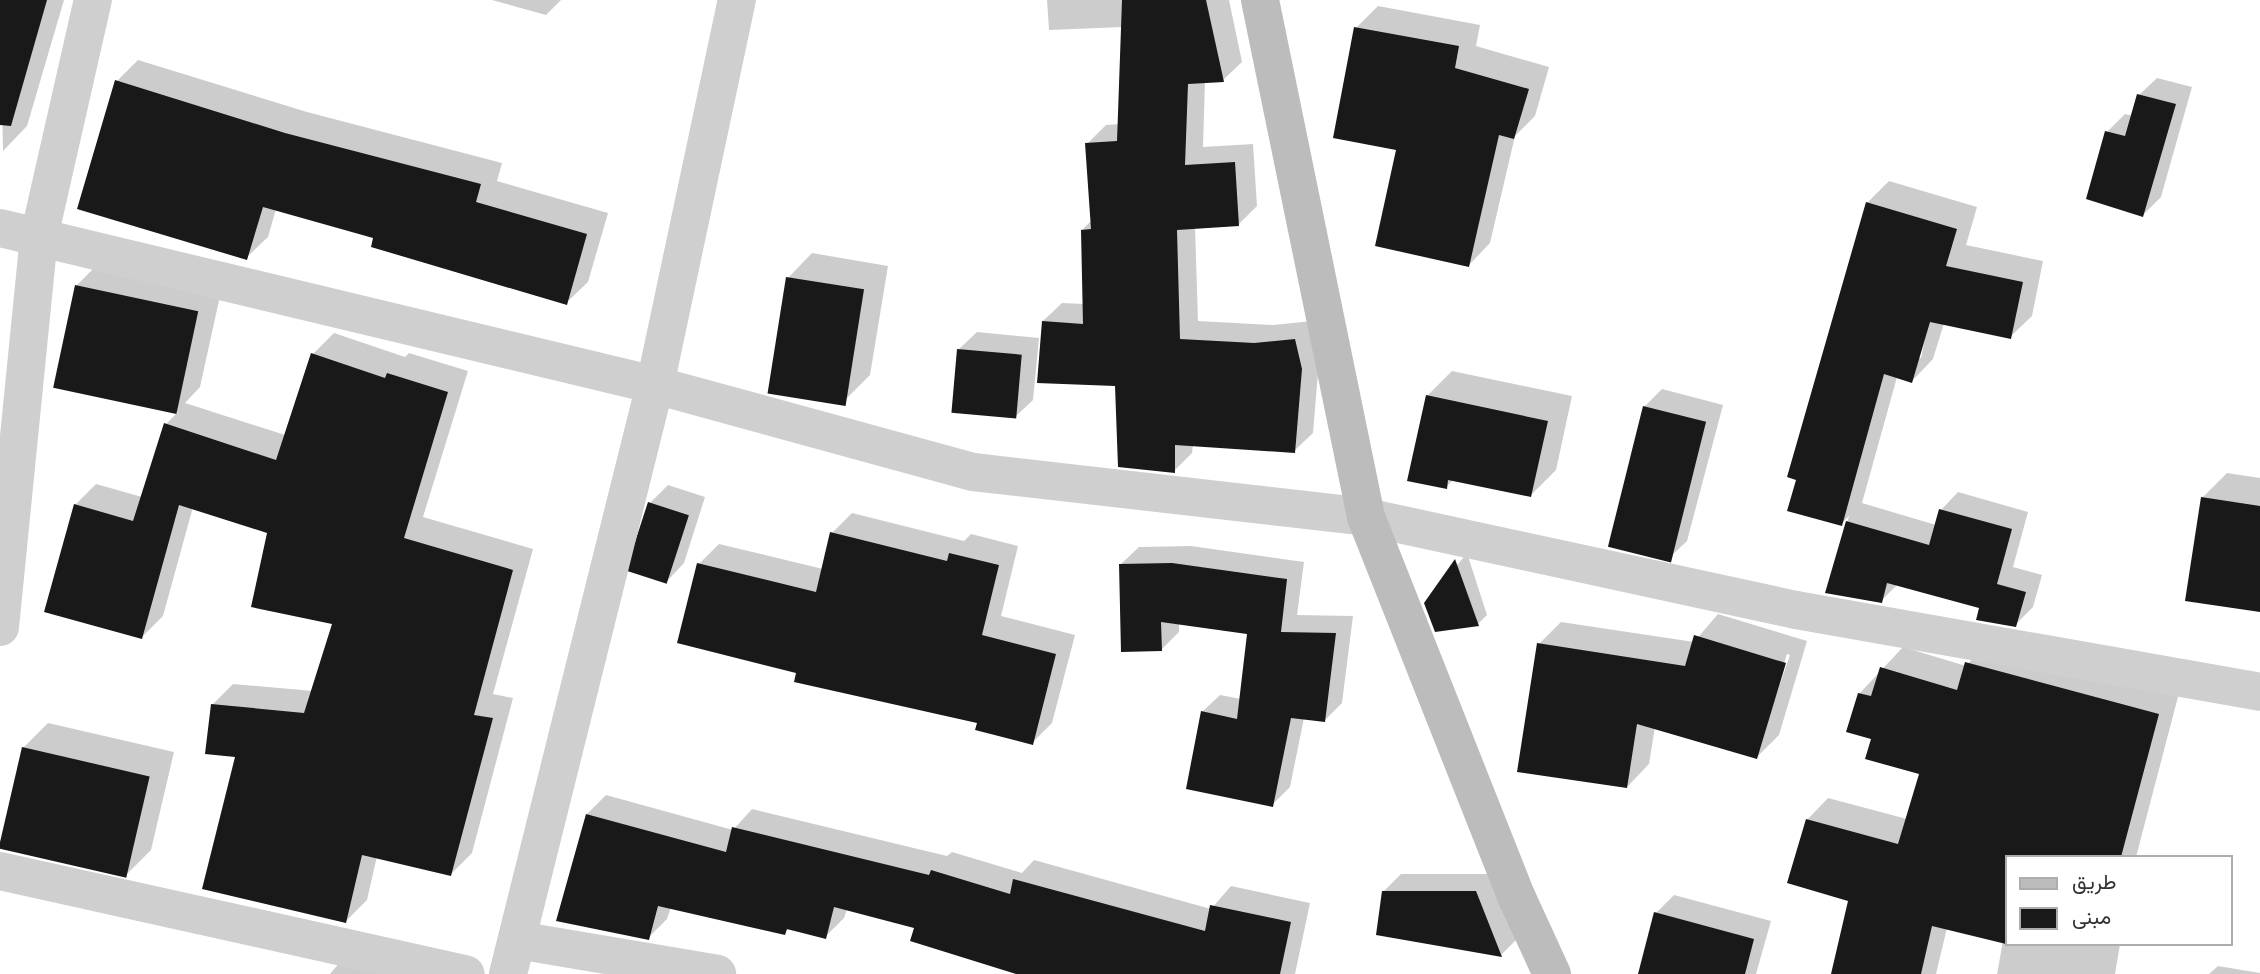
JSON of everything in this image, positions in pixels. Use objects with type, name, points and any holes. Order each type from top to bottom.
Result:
[{"type":"street","points":[[0,626],[38,237],[93,0]]},
{"type":"street","points":[[716,974],[513,957],[654,385],[737,0]]},
{"type":"street","points":[[1260,0],[1366,517],[1517,898],[1552,974]]},
{"type":"street","points":[[0,228],[654,385],[973,472],[1366,517],[1796,610],[2260,692]]},
{"type":"street","points":[[0,871],[466,974]]},
{"type":"building","points":[[0,0],[47,0],[11,126],[0,125]]},
{"type":"building","points":[[1122,0],[1206,0],[1224,82],[1188,84],[1185,165],[1235,162],[1239,226],[1177,230],[1180,339],[1254,343],[1295,339],[1302,369],[1295,453],[1175,445],[1175,473],[1118,467],[1115,386],[1037,383],[1042,321],[1083,324],[1081,230],[1091,229],[1085,143],[1117,141]]},
{"type":"building","points":[[1354,27],[1459,46],[1455,68],[1529,89],[1514,139],[1499,135],[1469,267],[1375,246],[1396,150],[1333,138]]},
{"type":"building","points":[[115,80],[285,133],[481,184],[476,202],[587,234],[567,305],[371,247],[373,238],[263,207],[247,260],[77,209]]},
{"type":"building","points":[[2137,94],[2176,104],[2143,217],[2086,199],[2105,131],[2125,136]]},
{"type":"building","points":[[1866,202],[1957,229],[1946,266],[2023,282],[2011,339],[1930,322],[1912,383],[1884,374],[1842,526],[1787,511],[1796,480],[1787,477]]},
{"type":"building","points":[[786,277],[864,289],[846,406],[768,394]]},
{"type":"building","points":[[75,285],[198,311],[176,414],[53,388]]},
{"type":"building","points":[[957,349],[1022,355],[1016,418],[951,413]]},
{"type":"building","points":[[311,353],[385,378],[387,373],[448,392],[404,538],[513,570],[474,715],[493,718],[451,876],[362,855],[346,923],[202,889],[235,757],[205,754],[211,704],[304,713],[332,624],[251,607],[267,533],[179,505],[142,639],[44,612],[74,504],[133,521],[164,423],[276,460]]},
{"type":"building","points":[[1426,395],[1548,421],[1531,497],[1448,480],[1447,489],[1407,481]]},
{"type":"building","points":[[1643,406],[1706,422],[1671,562],[1608,547]]},
{"type":"building","points":[[2201,497],[2260,506],[2260,612],[2185,601]]},
{"type":"building","points":[[648,502],[689,515],[667,584],[626,570]]},
{"type":"building","points":[[1939,509],[2012,529],[1997,584],[2026,592],[2016,627],[1976,620],[1979,608],[1887,583],[1882,603],[1825,593],[1846,521],[1929,545]]},
{"type":"building","points":[[830,532],[947,561],[949,553],[999,565],[982,635],[1056,654],[1033,745],[975,730],[977,723],[794,682],[796,673],[677,643],[697,563],[816,592]]},
{"type":"building","points":[[1455,559],[1479,626],[1435,632],[1424,603]]},
{"type":"building","points":[[1172,563],[1287,579],[1281,632],[1336,633],[1325,722],[1291,718],[1273,807],[1186,789],[1201,711],[1237,719],[1247,634],[1161,622],[1162,651],[1121,652],[1119,564]]},
{"type":"building","points":[[1694,635],[1786,663],[1757,759],[1637,724],[1627,788],[1517,772],[1537,643],[1685,666]]},
{"type":"building","points":[[1965,662],[2159,714],[2122,855],[2004,855],[2004,944],[1932,926],[1921,974],[1831,974],[1848,901],[1787,883],[1806,819],[1898,844],[1919,774],[1865,759],[1871,739],[1846,732],[1858,693],[1871,696],[1880,667],[1957,690]]},
{"type":"building","points":[[22,747],[150,776],[126,878],[0,849]]},
{"type":"building","points":[[586,814],[726,852],[732,827],[929,875],[931,870],[1010,894],[1013,879],[1205,931],[1210,905],[1291,922],[1280,974],[1016,974],[910,941],[914,928],[834,907],[826,939],[787,929],[785,935],[658,906],[649,940],[556,921]]},
{"type":"building","points":[[1382,891],[1476,891],[1502,957],[1376,935]]},
{"type":"building","points":[[1654,912],[1754,939],[1745,974],[1638,974]]}]
